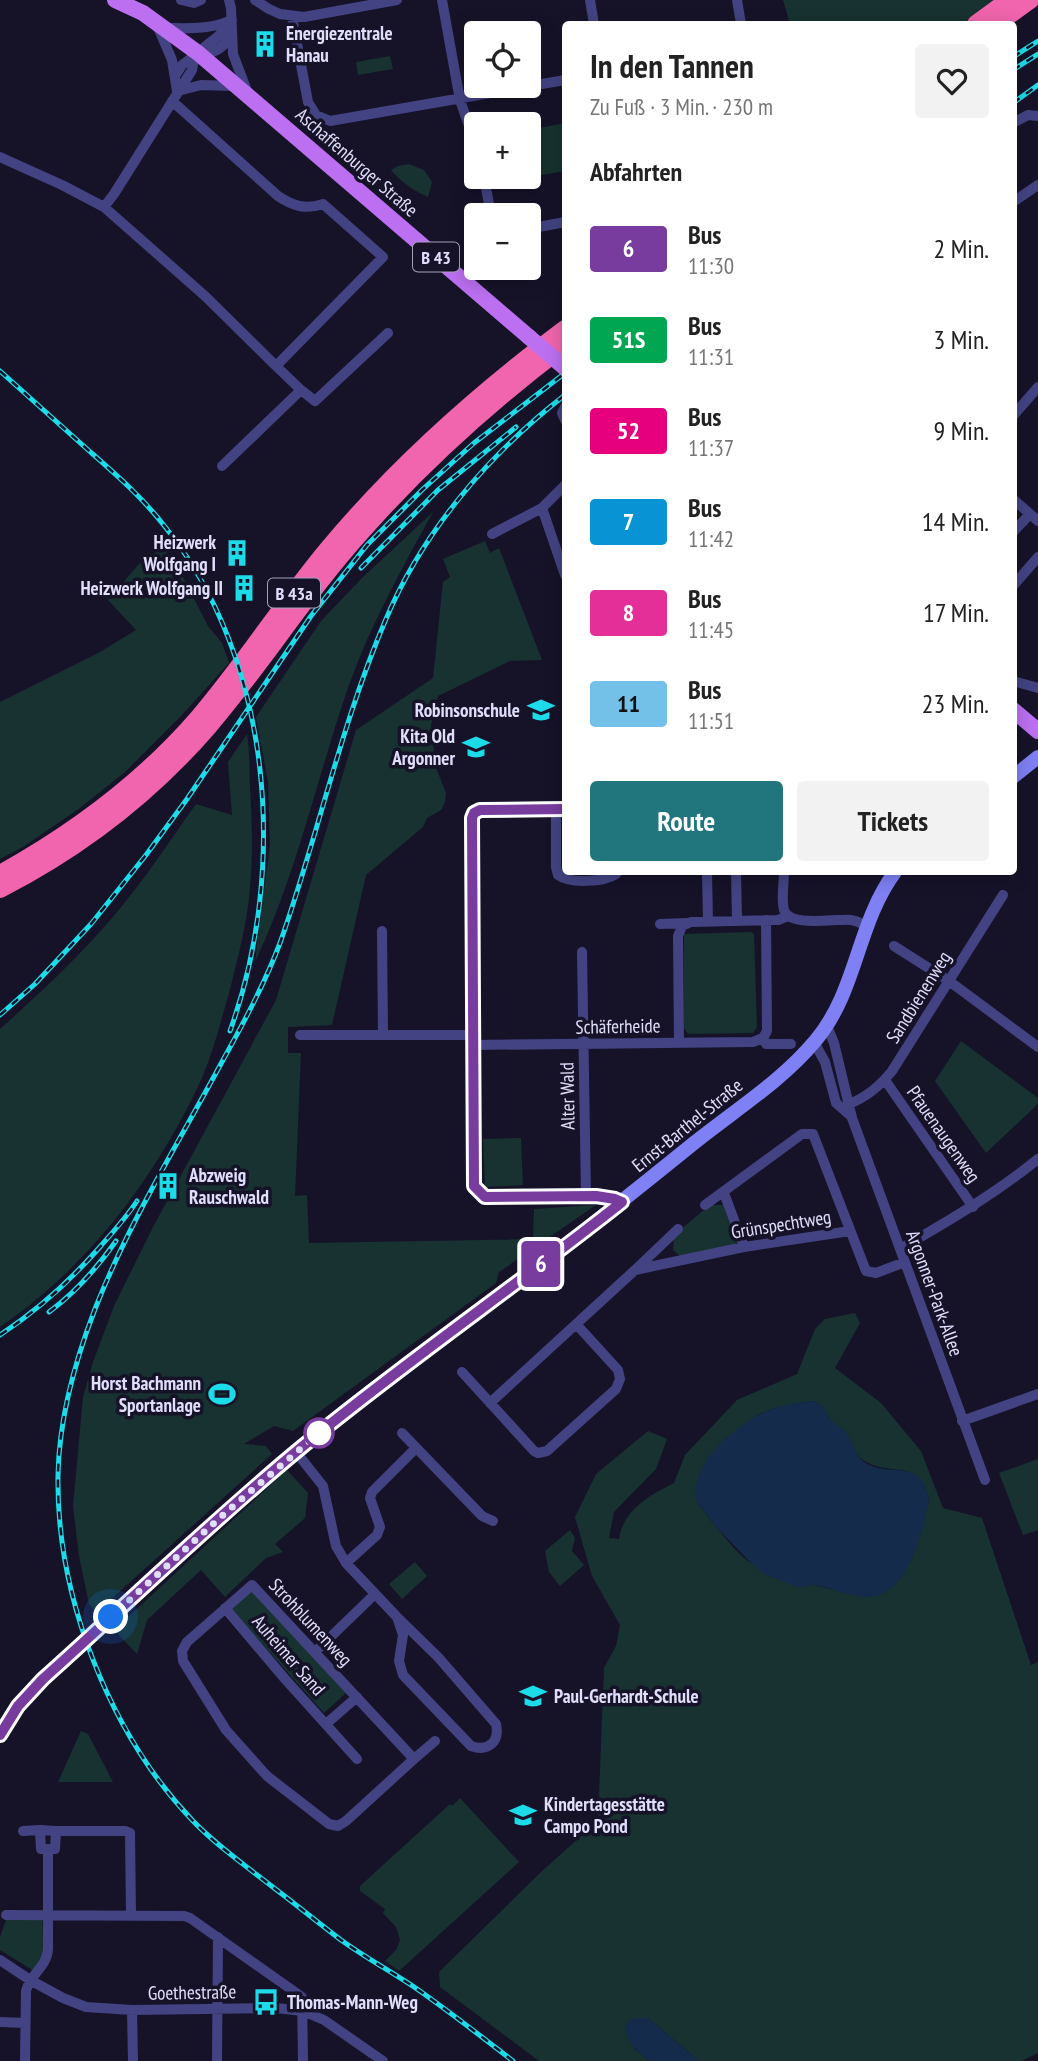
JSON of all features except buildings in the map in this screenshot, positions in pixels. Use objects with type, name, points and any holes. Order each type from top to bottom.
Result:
[{"type":"highway","points":[[980,21],[1009,0]]},
{"type":"highway","points":[[1001,21],[1030,0]]},
{"type":"highway","name":"B 43a","points":[[0,874],[80,825],[151,766],[198,718],[328,550],[371,500],[439,431],[487,389],[562,331]]},
{"type":"highway","name":"B 43a","points":[[0,890],[61,854],[105,823],[158,778],[208,727],[329,569],[396,493],[462,429],[562,347]]},
{"type":"main road","name":"Aschaffenburger Straße","points":[[114,0],[160,24],[195,58],[236,86],[562,365]]},
{"type":"main road","points":[[1017,713],[1036,725]]},
{"type":"street","points":[[181,0],[194,3],[201,0]]},
{"type":"street","points":[[229,0],[233,54],[250,98]]},
{"type":"street","points":[[255,0],[269,9],[292,17],[309,17],[397,0]]},
{"type":"street","points":[[442,0],[464,112]]},
{"type":"street","points":[[590,0],[594,21]]},
{"type":"street","points":[[737,0],[740,21]]},
{"type":"street","points":[[292,17],[308,102],[322,119],[338,121],[562,81]]},
{"type":"street","points":[[232,20],[218,26],[160,24],[172,60],[175,76],[174,96],[278,196],[298,207],[316,207],[323,204],[383,257],[276,366]]},
{"type":"street","points":[[104,207],[192,70],[201,48],[221,33],[232,20]]},
{"type":"street","points":[[175,76],[182,65],[214,52],[229,40],[232,33]]},
{"type":"street","points":[[174,96],[201,85],[236,86]]},
{"type":"street","points":[[1017,121],[1028,115],[1038,116]]},
{"type":"street","points":[[0,157],[104,207],[205,296],[315,401],[388,333]]},
{"type":"street","points":[[1017,199],[1038,185]]},
{"type":"street","points":[[541,227],[562,223]]},
{"type":"street","points":[[1017,411],[1038,387]]},
{"type":"street","points":[[222,466],[301,390]]},
{"type":"street","points":[[492,534],[542,508],[562,488]]},
{"type":"street","points":[[1017,502],[1034,517],[1017,529]]},
{"type":"street","points":[[542,508],[562,566]]},
{"type":"street","points":[[1017,581],[1038,557]]},
{"type":"street","points":[[1017,682],[1038,688]]},
{"type":"street","points":[[1017,774],[1038,757]]},
{"type":"street","points":[[614,875],[607,879],[568,880],[558,875],[556,867],[560,809],[480,810],[474,813],[471,833],[474,1186],[485,1197],[586,1197],[622,1202]]},
{"type":"street","points":[[707,875],[708,921]]},
{"type":"street","points":[[737,875],[737,920]]},
{"type":"street","points":[[784,875],[784,904],[788,916],[801,921],[849,920],[866,926]]},
{"type":"street","name":"Ernst-Barthel-Straße","points":[[0,1735],[24,1699],[111,1617],[296,1452],[372,1391],[622,1202],[750,1101],[796,1060],[827,1026],[840,1003],[851,977],[866,926],[893,875]]},
{"type":"street","name":"Sandbienenweg","points":[[849,1104],[865,1097],[885,1080],[1003,895]]},
{"type":"street","points":[[660,924],[778,920],[788,916]]},
{"type":"street","points":[[763,1038],[767,1031],[766,920]]},
{"type":"street","points":[[679,1043],[678,936],[682,926],[691,922]]},
{"type":"street","points":[[382,931],[383,1035]]},
{"type":"street","points":[[894,946],[948,981],[1038,1047]]},
{"type":"street","name":"Alter Wald","points":[[582,952],[586,1197]]},
{"type":"street","name":"Argonner-Park-Allee","points":[[827,1026],[834,1042],[852,1118],[985,1480]]},
{"type":"street","name":"Schäferheide","points":[[300,1034],[584,1044],[753,1042],[763,1038],[766,1044],[791,1044]]},
{"type":"street","name":"Argonner-Park-Allee","points":[[814,1042],[825,1062],[836,1103],[852,1118]]},
{"type":"street","name":"Pfauenaugenweg","points":[[885,1080],[973,1207]]},
{"type":"street","points":[[705,1205],[802,1134],[809,1133],[815,1137],[849,1231]]},
{"type":"street","points":[[900,1249],[973,1207],[1012,1181],[1038,1159]]},
{"type":"street","points":[[724,1193],[744,1247]]},
{"type":"street","points":[[490,1403],[678,1229]]},
{"type":"street","name":"Grünspechtweg","points":[[635,1270],[744,1247],[849,1231],[868,1273],[876,1273],[905,1262]]},
{"type":"street","points":[[462,1372],[538,1453],[547,1451],[616,1389],[620,1379],[618,1370],[577,1325]]},
{"type":"street","points":[[962,1421],[1038,1394]]},
{"type":"street","points":[[402,1433],[482,1516],[493,1521]]},
{"type":"street","points":[[346,1563],[377,1535],[380,1527],[370,1498],[372,1492],[416,1448]]},
{"type":"street","points":[[296,1452],[323,1486],[336,1546],[346,1563],[426,1644],[496,1724],[496,1738],[491,1746],[480,1749],[471,1746],[403,1675],[399,1661],[403,1634],[397,1617]]},
{"type":"street","name":"Strohblumenweg","points":[[414,1759],[252,1585],[187,1642],[182,1651],[183,1661],[226,1730],[267,1776],[329,1824],[338,1825],[346,1821],[435,1741]]},
{"type":"street","points":[[315,1652],[375,1594]]},
{"type":"street","name":"Auheimer Sand","points":[[225,1608],[357,1759]]},
{"type":"street","points":[[401,1648],[415,1642],[426,1644]]},
{"type":"street","name":"Auheimer Sand","points":[[326,1724],[357,1697]]},
{"type":"street","points":[[23,1830],[130,1833],[131,1916]]},
{"type":"street","points":[[40,1830],[40,1849],[55,1849],[56,1831]]},
{"type":"street","points":[[25,2061],[26,1991],[30,1980],[47,1959],[48,1849]]},
{"type":"street","points":[[6,1915],[187,1917],[300,1996],[303,2000],[303,2061]]},
{"type":"street","points":[[217,2061],[218,1937]]},
{"type":"street","name":"Goethestraße","points":[[0,1960],[30,1980],[76,2004],[98,2009],[276,2008],[303,2011],[324,2020],[383,2061]]},
{"type":"street","points":[[132,2010],[132,2061]]},
{"type":"street","points":[[0,2022],[25,2023]]},
{"type":"green space","points":[[783,0],[1002,0],[970,21],[789,21]]},
{"type":"green space","points":[[390,56],[393,69],[358,75],[356,62]]},
{"type":"green space","points":[[562,124],[562,172],[541,175],[541,128]]},
{"type":"green space","points":[[409,164],[424,170],[432,182],[428,197],[408,186],[391,170]]},
{"type":"green space","points":[[433,512],[388,597],[358,662],[337,720],[283,895],[255,962],[270,844],[268,782],[256,717],[321,621],[362,578]]},
{"type":"green space","points":[[485,541],[490,553],[499,548],[542,660],[510,661],[438,696],[431,725],[436,768],[446,793],[445,802],[441,810],[427,818],[423,827],[366,875],[332,1025],[288,1027],[288,1053],[301,1053],[295,1196],[307,1195],[309,1243],[533,1239],[534,1209],[596,1205],[499,1272],[496,1283],[293,1431],[274,1426],[244,1444],[266,1446],[272,1454],[97,1612],[89,1604],[79,1556],[73,1506],[83,1397],[93,1362],[114,1306],[153,1227],[276,1000],[356,730],[433,678],[443,582],[450,577],[443,559]]},
{"type":"green space","points":[[163,547],[184,579],[208,626],[222,643],[229,663],[125,772],[80,808],[23,847],[0,859],[0,702],[100,652],[136,630],[108,600],[139,564]]},
{"type":"green space","points":[[247,734],[252,838],[249,902],[228,997],[202,1078],[164,1150],[118,1216],[63,1276],[33,1303],[0,1327],[0,1029],[58,975],[112,918],[196,804],[232,815],[228,762]]},
{"type":"green space","points":[[684,934],[754,934],[757,1027],[753,1033],[688,1034],[684,1028]]},
{"type":"green space","points":[[961,1041],[1038,1098],[1038,1104],[986,1153],[935,1081]]},
{"type":"green space","points":[[521,1138],[523,1185],[485,1187],[483,1139]]},
{"type":"green space","points":[[710,1205],[723,1205],[737,1243],[735,1246],[681,1257],[673,1250],[674,1235]]},
{"type":"green space","points":[[855,1313],[860,1323],[835,1368],[881,1403],[921,1451],[943,1508],[982,1518],[1031,1665],[1038,1662],[1038,2053],[1021,2061],[699,2061],[648,2018],[634,2048],[649,2061],[539,2061],[440,1987],[439,1972],[541,1872],[598,1821],[604,1668],[616,1646],[620,1625],[592,1576],[575,1517],[596,1474],[648,1431],[667,1439],[656,1469],[614,1512],[609,1538],[619,1539],[632,1512],[647,1498],[674,1483],[685,1455],[737,1400],[797,1374],[815,1329],[825,1319]],"holes":[[[811,1401],[822,1407],[859,1457],[880,1467],[901,1470],[919,1478],[925,1486],[929,1500],[911,1561],[850,1594],[787,1578],[751,1563],[730,1544],[697,1502],[726,1438],[760,1414],[774,1408]]]},
{"type":"green space","points":[[1038,1459],[1038,1530],[1023,1535],[999,1473]]},
{"type":"green space","points":[[287,1470],[308,1493],[305,1518],[275,1544],[283,1552],[266,1558],[225,1597],[201,1570],[147,1620],[137,1654],[114,1630]]},
{"type":"green space","points":[[570,1530],[575,1538],[572,1551],[584,1565],[560,1586],[549,1572],[545,1551]]},
{"type":"green space","points":[[415,1562],[427,1576],[402,1599],[389,1584]]},
{"type":"green space","points":[[254,1587],[347,1692],[324,1713],[230,1608]]},
{"type":"green space","points":[[81,1731],[88,1734],[113,1782],[58,1782]]},
{"type":"green space","points":[[460,1798],[519,1862],[399,1971],[385,1961],[396,1950],[400,1940],[396,1927],[383,1913],[385,1909],[360,1891],[360,1886],[450,1804],[452,1806]]},
{"type":"green space","points":[[42,1919],[44,1957],[34,1971],[0,1950],[0,1937],[6,1920]]},
{"type":"water","points":[[811,1401],[820,1404],[830,1419],[845,1432],[864,1462],[874,1467],[912,1473],[920,1478],[925,1486],[929,1500],[913,1557],[898,1582],[888,1591],[875,1596],[856,1596],[809,1585],[800,1588],[764,1574],[717,1528],[697,1502],[699,1476],[705,1463],[724,1440],[748,1421],[765,1412],[784,1405]]},
{"type":"water","points":[[634,2018],[648,2018],[699,2061],[649,2061],[636,2050],[627,2036],[625,2025]]},
{"type":"railway","points":[[1017,54],[1038,41]]},
{"type":"railway","points":[[1017,67],[1038,54]]},
{"type":"railway","points":[[1017,100],[1038,85]]},
{"type":"railway","points":[[0,371],[116,475],[154,513],[199,577],[228,637],[248,701],[260,768],[264,835],[260,903],[248,969],[230,1031]]},
{"type":"railway","points":[[0,1015],[35,984],[91,924],[146,855],[311,616],[367,545],[474,443],[562,375]]},
{"type":"railway","points":[[513,2061],[417,1989],[341,1940],[234,1857],[193,1821],[163,1786],[136,1747],[93,1660],[66,1568],[58,1475],[61,1433],[69,1390],[95,1309],[123,1245],[239,1031],[274,958],[294,903],[356,699],[401,586],[419,555],[461,496],[511,442],[562,397]]},
{"type":"railway","points":[[361,568],[438,490],[516,427]]},
{"type":"railway","points":[[0,1335],[65,1284],[109,1237],[137,1201]]},
{"type":"railway","points":[[49,1312],[86,1279],[116,1241]]},
{"type":"bus line","name":"6","points":[[0,1735],[18,1706],[43,1679],[296,1452],[372,1391],[622,1202],[596,1196],[485,1197],[474,1186],[472,818],[474,813],[480,810],[562,809]]},
{"type":"place","name":"Energiezentrale Hanau","points":[[265,44]]},
{"type":"place","name":"Heizwerk Wolfgang I","points":[[237,553]]},
{"type":"place","name":"Heizwerk Wolfgang II","points":[[244,588]]},
{"type":"place","name":"Robinsonschule","points":[[541,710]]},
{"type":"place","name":"Kita Old Argonner","points":[[476,747]]},
{"type":"place","name":"Abzweig Rauschwald","points":[[168,1186]]},
{"type":"place","name":"Horst Bachmann Sportanlage","points":[[222,1394]]},
{"type":"place","name":"Paul-Gerhardt-Schule","points":[[533,1696]]},
{"type":"place","name":"Kindertagesstätte Campo Pond","points":[[523,1815]]},
{"type":"place","name":"Thomas-Mann-Weg","points":[[266,2002]]},
{"type":"route","points":[[111,1617],[224,1514],[319,1433]]}]
